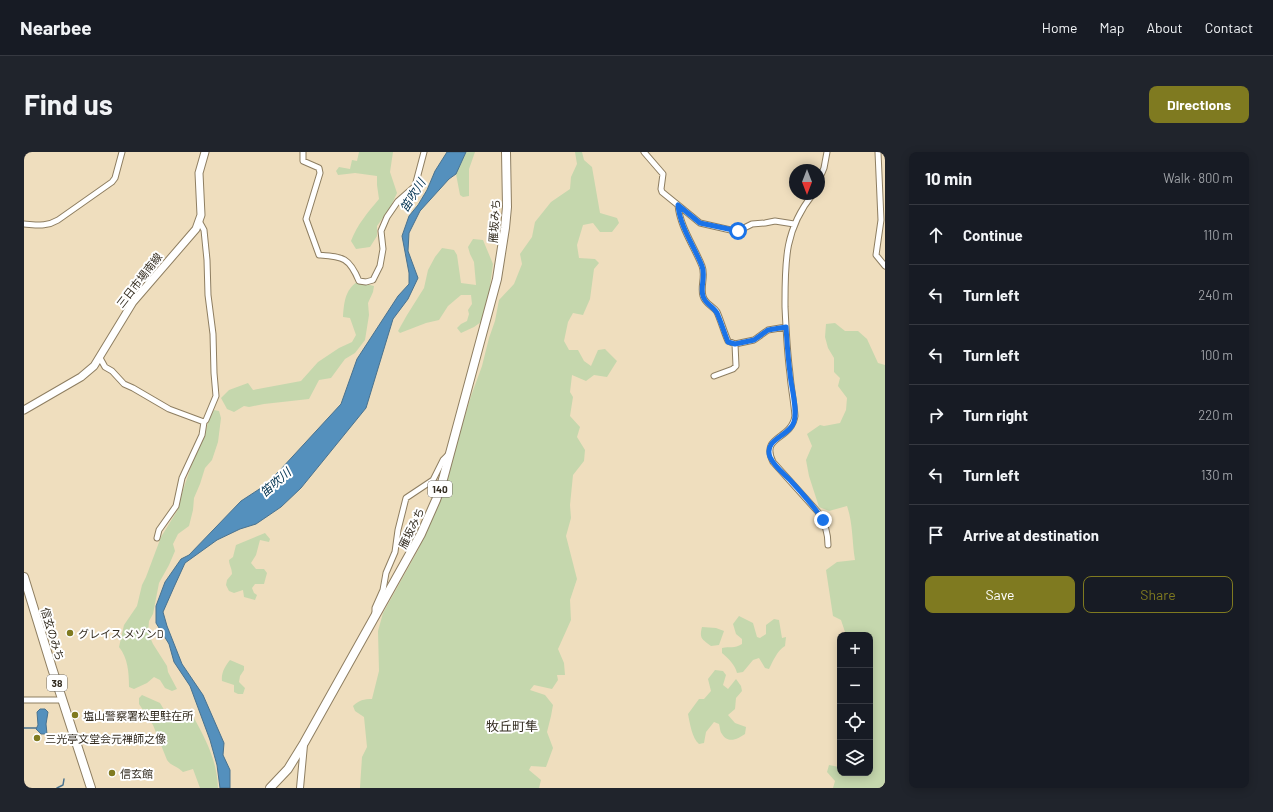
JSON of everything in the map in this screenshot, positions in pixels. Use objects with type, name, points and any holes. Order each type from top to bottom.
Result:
[{"type":"main road","points":[[200,221],[199,173],[204,152]]},
{"type":"main road","name":"雁坂みち","points":[[270,788],[288,769],[304,743],[421,534],[440,489],[451,454],[492,301],[501,260],[507,207],[506,152]]},
{"type":"main road","name":"三日市場南線","points":[[24,410],[89,371],[100,358],[133,302],[196,229],[200,221]]},
{"type":"main road","name":"信玄のみち","points":[[24,577],[91,788]]},
{"type":"street","points":[[24,224],[50,224],[62,218],[112,182],[115,178],[122,152]]},
{"type":"street","points":[[303,152],[303,161],[319,168],[320,173],[306,219],[319,255],[339,257],[349,262],[356,272],[359,281],[366,282],[372,280],[380,266],[383,249],[381,231],[387,217],[398,201],[415,186],[424,152]]},
{"type":"street","points":[[644,152],[663,174],[661,188],[662,192],[700,223],[735,231],[752,224],[775,221],[794,224]]},
{"type":"street","points":[[824,164],[827,152]]},
{"type":"street","points":[[878,152],[881,220],[876,255],[885,266]]},
{"type":"street","points":[[808,200],[794,224],[786,254],[786,327],[795,416],[794,423],[790,430],[772,443],[768,449],[770,456],[779,470],[821,516],[828,545]]},
{"type":"street","points":[[678,205],[679,212],[690,242],[702,266],[703,276],[701,284],[703,298],[705,302],[716,311],[728,342],[735,344],[754,340],[768,330],[786,327]]},
{"type":"street","points":[[157,538],[159,530],[176,506],[182,478],[202,435],[204,422],[216,396],[213,334],[208,295],[206,246],[204,230],[200,221]]},
{"type":"street","points":[[714,376],[733,369],[736,366],[735,344]]},
{"type":"street","points":[[100,358],[105,367],[112,371],[124,384],[169,409],[204,422]]},
{"type":"street","points":[[375,616],[375,608],[383,590],[386,573],[396,547],[398,530],[406,498],[433,480],[443,460],[451,454]]},
{"type":"street","points":[[24,700],[62,700]]},
{"type":"street","points":[[300,788],[304,743]]},
{"type":"green space","points":[[359,152],[393,152],[390,172],[397,193],[390,208],[377,226],[377,236],[370,247],[356,249],[351,241],[353,235],[363,219],[379,199],[377,176],[355,173],[338,175],[336,171],[339,167],[350,169],[352,160],[357,161]]},
{"type":"green space","points":[[466,152],[475,152],[469,169],[469,196],[463,197],[460,195],[456,174]]},
{"type":"green space","points":[[575,152],[582,152],[584,160],[592,167],[600,213],[617,218],[619,223],[612,232],[600,232],[593,223],[583,225],[577,245],[579,258],[595,259],[599,263],[594,269],[590,299],[583,315],[573,313],[568,322],[564,341],[569,350],[578,350],[584,361],[591,366],[598,350],[605,349],[617,361],[607,377],[594,375],[586,381],[572,375],[570,392],[573,397],[570,416],[580,427],[577,437],[585,450],[584,461],[573,475],[570,505],[571,518],[566,536],[577,579],[570,600],[571,620],[558,649],[564,663],[565,675],[557,675],[558,680],[552,689],[534,685],[530,690],[545,695],[553,705],[547,732],[553,748],[546,767],[531,766],[529,770],[541,780],[539,788],[360,788],[362,757],[367,747],[364,717],[355,711],[353,706],[362,700],[372,699],[379,671],[378,631],[383,613],[418,550],[446,488],[452,459],[471,396],[482,366],[495,321],[499,300],[514,284],[522,264],[520,254],[532,237],[535,222],[551,202],[570,189],[571,177],[577,164]]},
{"type":"green space","points":[[473,239],[483,240],[493,264],[488,301],[481,322],[461,333],[457,328],[467,321],[469,314],[468,310],[472,304],[471,295],[461,295],[448,306],[439,320],[426,323],[400,333],[398,331],[424,288],[428,270],[442,248],[454,250],[457,255],[461,283],[476,285],[474,262],[468,247]]},
{"type":"green space","points":[[357,282],[374,286],[368,303],[369,315],[365,340],[355,353],[345,359],[331,378],[319,380],[309,399],[249,407],[244,406],[234,412],[227,409],[221,398],[229,390],[248,383],[253,390],[301,381],[318,362],[339,348],[352,342],[356,335],[350,318],[343,317],[343,312],[348,293]]},
{"type":"green space","points":[[835,323],[845,331],[858,331],[867,339],[878,363],[885,365],[885,788],[833,788],[835,781],[827,772],[829,765],[837,767],[837,776],[873,776],[873,632],[845,632],[841,620],[833,616],[826,570],[837,562],[855,560],[850,519],[847,506],[829,511],[819,507],[809,476],[806,460],[812,446],[807,434],[820,425],[824,426],[840,423],[846,410],[847,398],[838,386],[840,378],[834,372],[834,358],[828,348],[825,337],[826,324]]},
{"type":"green space","points":[[214,410],[219,411],[221,418],[218,442],[212,460],[205,468],[194,498],[189,526],[178,534],[173,544],[175,551],[159,583],[153,614],[149,621],[148,633],[167,666],[168,672],[177,689],[172,691],[165,688],[160,680],[154,677],[147,683],[134,689],[129,687],[126,661],[119,647],[124,625],[137,606],[142,585],[161,537],[177,511],[194,458]]},
{"type":"green space","points":[[265,533],[270,539],[269,542],[260,540],[256,555],[251,563],[256,569],[264,569],[267,573],[264,584],[255,584],[252,588],[254,593],[257,595],[255,600],[244,597],[243,590],[234,593],[229,591],[226,585],[227,580],[232,574],[232,570],[229,560],[233,557],[236,545]]},
{"type":"green space","points":[[739,616],[753,623],[757,637],[760,638],[766,634],[766,625],[774,619],[779,620],[782,638],[786,637],[785,646],[777,653],[769,669],[765,668],[759,658],[753,660],[743,672],[737,673],[735,667],[722,653],[722,648],[739,646],[742,644],[742,639],[736,634],[733,624]]},
{"type":"green space","points":[[702,627],[716,628],[724,631],[719,645],[711,646],[703,640],[701,636]]},
{"type":"green space","points":[[230,660],[244,666],[239,682],[245,688],[243,694],[234,692],[234,685],[222,681],[222,675]]},
{"type":"green space","points":[[715,670],[723,671],[726,675],[723,685],[728,689],[736,679],[741,686],[742,691],[736,698],[735,709],[728,715],[735,723],[746,727],[745,734],[733,740],[727,739],[721,733],[719,724],[714,722],[706,732],[704,743],[699,744],[693,735],[688,714],[699,699],[704,699],[711,691],[708,679]]},
{"type":"green space","points":[[142,695],[160,703],[166,713],[171,713],[179,719],[194,718],[213,760],[216,769],[218,788],[200,788],[193,769],[183,772],[167,760],[153,725],[139,704],[139,698]]},
{"type":"water","name":"笛吹川","points":[[447,152],[466,152],[456,174],[449,179],[420,211],[409,233],[408,251],[418,278],[408,299],[393,319],[366,408],[301,488],[281,507],[256,524],[240,529],[217,540],[185,563],[163,612],[182,664],[203,695],[224,743],[223,755],[230,770],[230,788],[220,788],[217,765],[210,740],[190,686],[174,662],[169,644],[156,623],[156,606],[165,582],[181,559],[189,555],[241,501],[264,486],[341,404],[357,359],[398,296],[409,284],[409,273],[402,236],[409,216],[427,190],[435,171]]},
{"type":"water","points":[[40,709],[45,709],[48,712],[46,724],[47,734],[41,734],[36,729],[38,725],[37,712]]},
{"type":"waterway","points":[[24,728],[36,728]]},
{"type":"waterway","points":[[47,734],[49,744]]},
{"type":"waterway","points":[[57,788],[63,785],[64,779]]},
{"type":"place","name":"グレイス メゾンD","points":[[70,633]]},
{"type":"place","name":"塩山警察署松里駐在所","points":[[75,715]]},
{"type":"place","name":"三光亭文堂会元禅師之像","points":[[37,738]]},
{"type":"place","name":"信玄館","points":[[112,773]]},
{"type":"district","name":"牧丘町隼","points":[[512,726]]},
{"type":"route","points":[[738,231],[700,223],[678,205],[679,212],[690,242],[702,266],[703,276],[701,284],[703,298],[705,302],[716,311],[728,342],[735,344],[754,340],[768,330],[786,327],[790,374],[795,406],[794,423],[790,430],[772,443],[768,449],[773,462],[779,470],[797,488],[823,520]]}]
